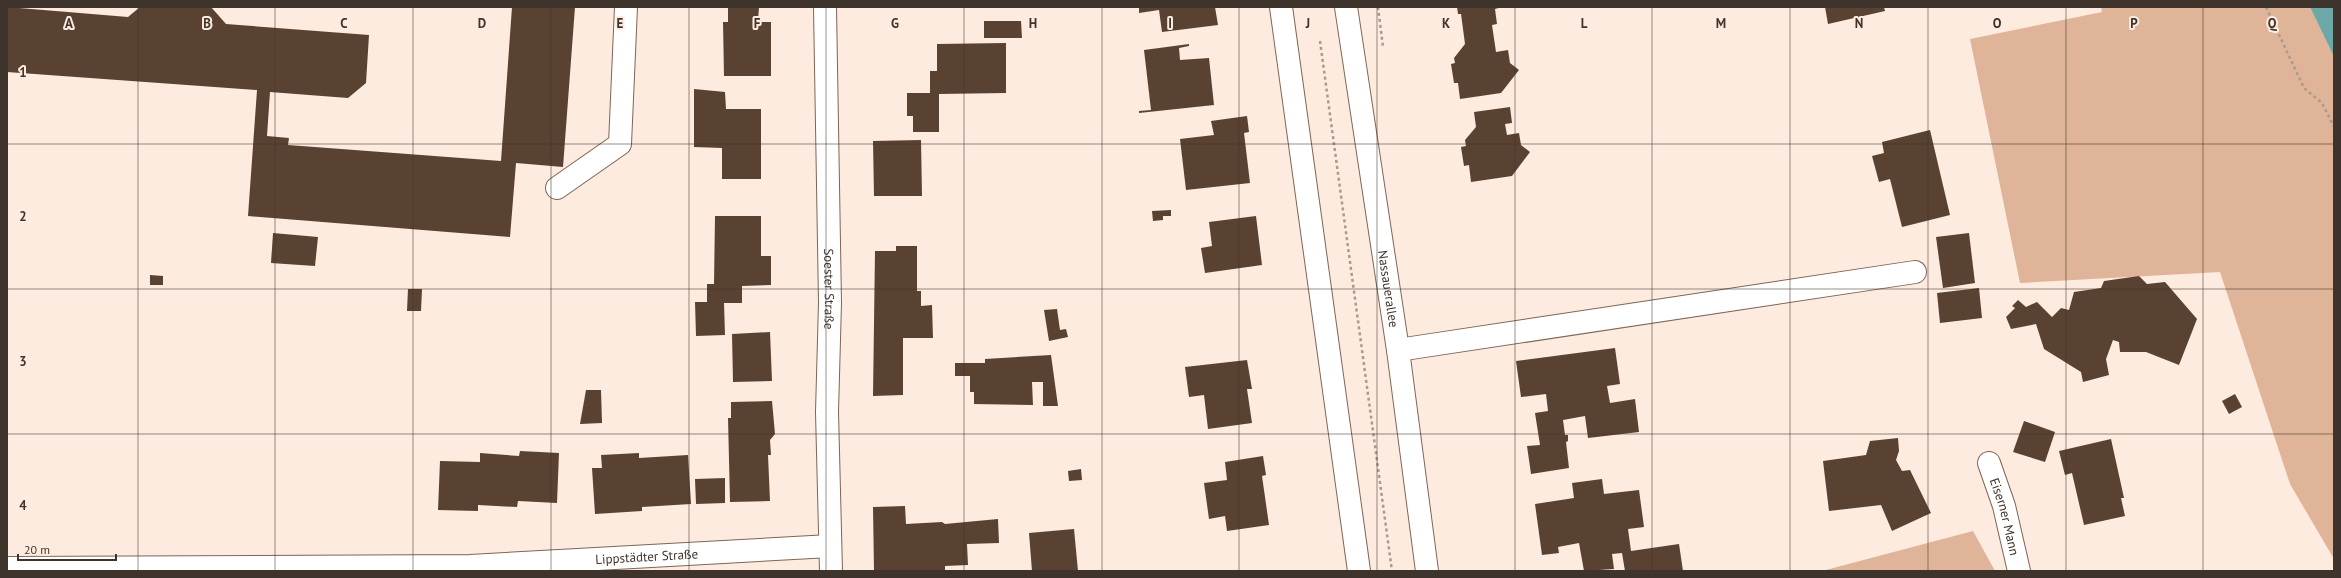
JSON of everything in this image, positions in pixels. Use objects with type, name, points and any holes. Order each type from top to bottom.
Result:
[{"type":"street","points":[[557,188],[620,144],[626,7]]},
{"type":"street","name":"Soester Straße","points":[[825,7],[830,303],[827,412],[831,571]]},
{"type":"street","points":[[1281,7],[1360,571]]},
{"type":"street","name":"Nassauerallee","points":[[1346,7],[1398,350],[1426,571]]},
{"type":"street","points":[[1398,350],[1915,272]]},
{"type":"street","name":"Eiserner Mann","points":[[1989,463],[2004,506],[2019,571]]},
{"type":"street","name":"Lippstädter Straße","points":[[7,568],[470,569],[830,546]]},
{"type":"path","points":[[2266,7],[2304,88],[2322,103],[2334,127]]},
{"type":"path","points":[[1320,38],[1392,571]]},
{"type":"shaded area","points":[[2101,7],[2310,7],[2334,57],[2334,559],[2290,484],[2220,272],[2020,283],[1970,39],[2102,12]]},
{"type":"shaded area","points":[[1973,531],[1995,571],[1822,571]]},
{"type":"water","points":[[2310,7],[2334,7],[2334,57]]},
{"type":"building","points":[[7,7],[128,17],[140,7],[211,7],[226,24],[369,35],[366,83],[348,98],[270,92],[267,136],[289,138],[288,145],[501,161],[512,7],[575,7],[563,167],[516,163],[510,237],[248,216],[257,90],[7,72]]},
{"type":"building","points":[[728,7],[759,7],[758,22],[771,22],[771,76],[724,76],[723,22],[728,22]]},
{"type":"building","points":[[1139,7],[1215,7],[1218,25],[1162,32],[1159,10],[1139,13]]},
{"type":"building","points":[[1457,7],[1502,7],[1495,9],[1497,24],[1492,25],[1496,52],[1508,50],[1510,63],[1519,70],[1501,93],[1460,99],[1458,83],[1454,83],[1451,64],[1455,63],[1454,58],[1465,44],[1461,14],[1458,14]]},
{"type":"building","points":[[1825,7],[1884,7],[1885,11],[1828,24]]},
{"type":"building","points":[[984,21],[1021,21],[1022,38],[984,38]]},
{"type":"building","points":[[1006,43],[1006,93],[939,94],[939,132],[913,132],[913,116],[907,116],[907,93],[930,93],[930,71],[937,71],[937,44]]},
{"type":"building","points":[[1189,44],[1189,46],[1179,48],[1180,60],[1209,58],[1214,105],[1139,113],[1139,111],[1151,110],[1144,50]]},
{"type":"building","points":[[694,89],[725,92],[726,109],[761,109],[761,179],[722,179],[722,148],[694,147]]},
{"type":"building","points":[[1510,107],[1512,123],[1505,124],[1507,135],[1519,133],[1521,145],[1530,152],[1512,176],[1471,182],[1469,165],[1464,166],[1461,147],[1466,146],[1465,140],[1476,127],[1474,112]]},
{"type":"building","points":[[1247,116],[1249,132],[1244,133],[1250,183],[1186,190],[1180,139],[1214,135],[1211,121]]},
{"type":"building","points":[[1930,130],[1950,215],[1902,227],[1890,179],[1879,182],[1872,156],[1884,153],[1882,142]]},
{"type":"building","points":[[921,140],[922,196],[874,196],[873,141]]},
{"type":"building","points":[[1171,210],[1171,216],[1163,216],[1163,220],[1153,221],[1152,211]]},
{"type":"building","points":[[715,216],[761,216],[761,256],[771,256],[771,285],[742,286],[742,303],[724,303],[725,335],[696,336],[695,302],[707,302],[707,284],[714,284]]},
{"type":"building","points":[[1256,216],[1262,265],[1205,273],[1201,248],[1212,246],[1209,222]]},
{"type":"building","points":[[273,233],[318,237],[315,266],[271,263]]},
{"type":"building","points":[[1969,233],[1975,283],[1943,288],[1936,237]]},
{"type":"building","points":[[896,246],[917,246],[917,291],[921,291],[921,306],[932,305],[933,338],[903,338],[903,395],[873,396],[875,251],[896,251]]},
{"type":"building","points":[[150,275],[163,276],[163,285],[150,285]]},
{"type":"building","points":[[2139,276],[2147,284],[2165,282],[2197,319],[2179,365],[2146,352],[2120,352],[2119,342],[2113,340],[2106,359],[2109,375],[2083,382],[2081,372],[2044,349],[2036,324],[2011,329],[2006,317],[2015,308],[2012,306],[2018,300],[2026,307],[2037,302],[2052,317],[2061,308],[2069,310],[2074,292],[2101,288],[2104,281]]},
{"type":"building","points":[[1979,288],[1982,318],[1940,323],[1937,293]]},
{"type":"building","points":[[408,289],[422,289],[421,311],[407,311]]},
{"type":"building","points":[[1057,309],[1060,330],[1066,329],[1068,337],[1049,341],[1044,310]]},
{"type":"building","points":[[770,332],[772,381],[733,382],[732,334]]},
{"type":"building","points":[[1615,348],[1620,384],[1607,386],[1610,403],[1635,399],[1639,432],[1588,438],[1585,416],[1563,420],[1565,435],[1568,435],[1568,441],[1566,442],[1569,468],[1531,474],[1527,446],[1540,445],[1535,413],[1548,411],[1546,394],[1521,397],[1516,361]]},
{"type":"building","points":[[1051,355],[1058,406],[1043,406],[1043,382],[1032,382],[1033,405],[974,404],[974,392],[970,392],[970,376],[955,376],[955,363],[985,363],[985,359]]},
{"type":"building","points":[[1247,360],[1252,389],[1247,389],[1252,423],[1208,429],[1204,395],[1189,397],[1185,367]]},
{"type":"building","points":[[586,390],[601,390],[602,423],[580,424]]},
{"type":"building","points":[[2235,394],[2242,407],[2229,414],[2222,401]]},
{"type":"building","points":[[772,401],[775,434],[770,440],[771,455],[768,455],[770,501],[730,502],[728,418],[731,418],[731,402]]},
{"type":"building","points":[[2024,421],[2055,432],[2045,462],[2013,452]]},
{"type":"building","points":[[1898,438],[1899,451],[1896,460],[1902,471],[1910,470],[1931,513],[1892,531],[1881,505],[1829,511],[1823,461],[1866,455],[1870,441]]},
{"type":"building","points":[[2111,439],[2124,498],[2121,498],[2125,516],[2084,525],[2072,473],[2065,475],[2059,451]]},
{"type":"building","points":[[520,451],[559,453],[557,503],[518,501],[517,507],[478,505],[478,511],[438,510],[440,461],[480,462],[480,453],[519,456]]},
{"type":"building","points":[[639,453],[639,458],[688,455],[691,504],[642,507],[642,511],[595,514],[592,468],[602,468],[601,455]]},
{"type":"building","points":[[1263,456],[1266,475],[1262,476],[1269,525],[1227,531],[1225,516],[1209,519],[1204,483],[1227,480],[1225,462]]},
{"type":"building","points":[[1081,469],[1082,480],[1069,481],[1068,471]]},
{"type":"building","points":[[725,478],[725,503],[696,504],[695,479]]},
{"type":"building","points":[[1602,479],[1604,494],[1639,490],[1644,527],[1628,529],[1631,551],[1679,544],[1683,571],[1625,571],[1622,553],[1612,554],[1614,569],[1584,571],[1579,543],[1558,547],[1559,553],[1542,555],[1535,504],[1574,498],[1572,483]]},
{"type":"building","points":[[905,506],[906,524],[942,522],[945,524],[998,519],[999,543],[967,544],[968,565],[945,566],[945,571],[874,571],[873,507]]},
{"type":"building","points":[[1074,529],[1078,571],[1032,571],[1029,533]]}]
